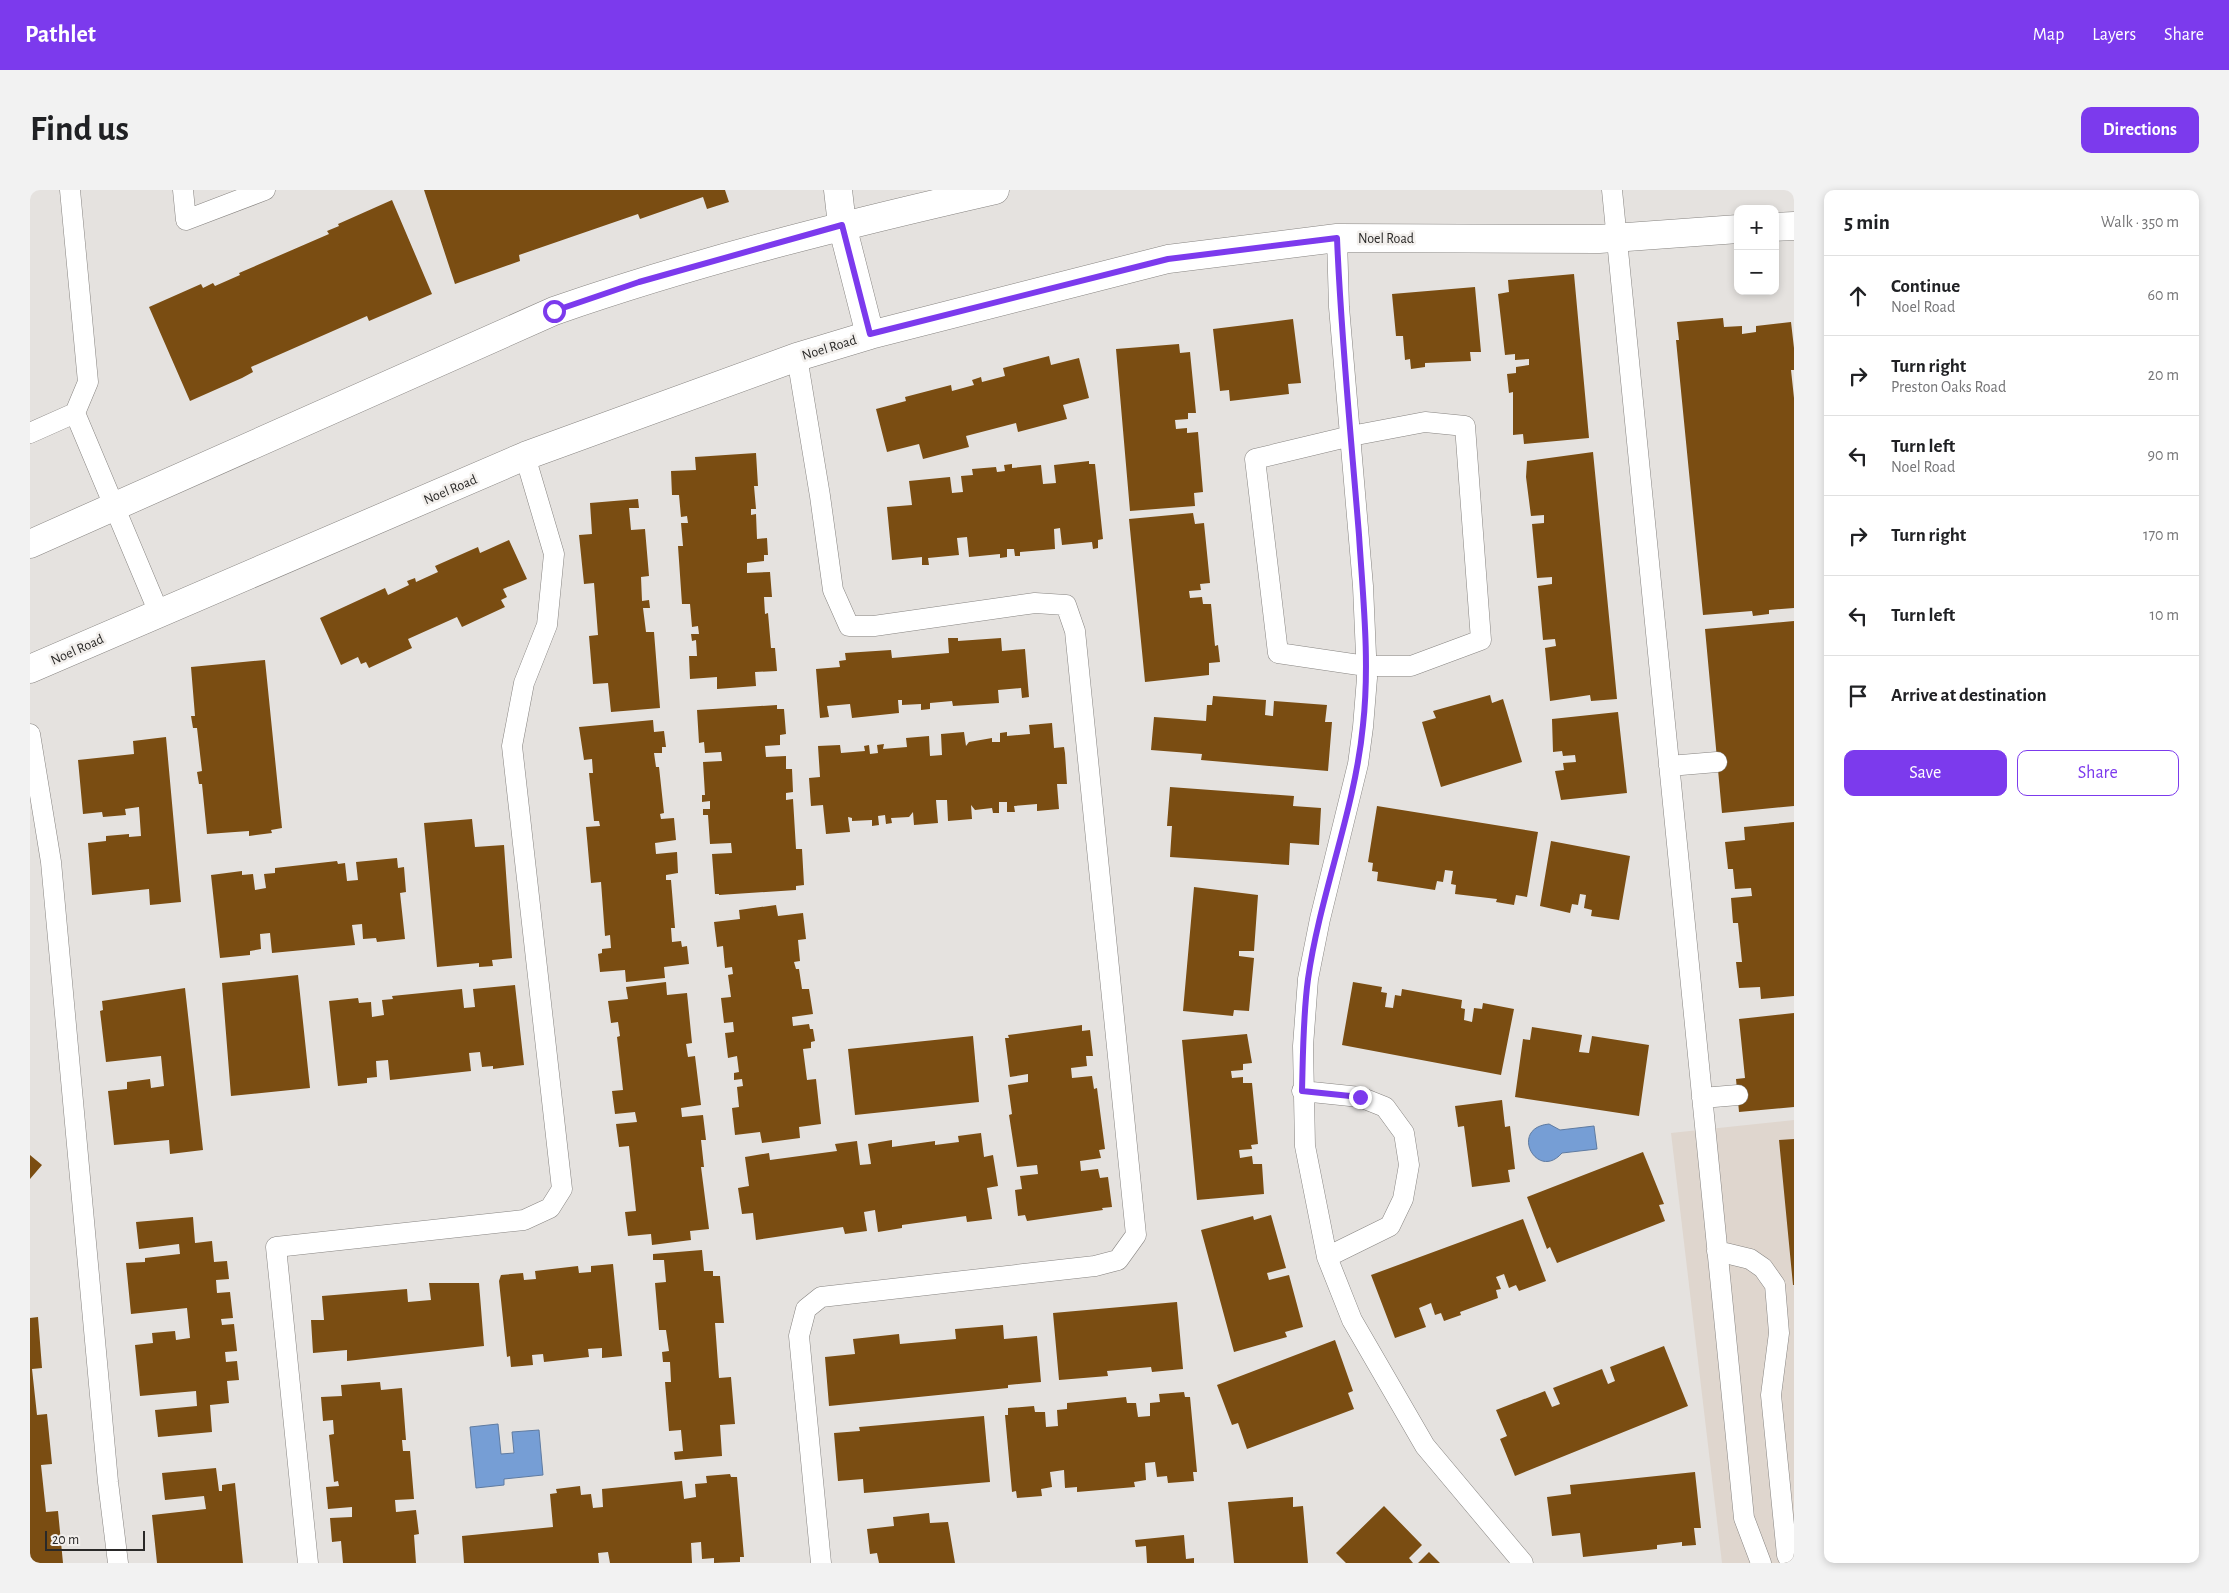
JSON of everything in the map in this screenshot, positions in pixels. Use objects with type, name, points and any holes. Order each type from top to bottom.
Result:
[{"type":"street","points":[[838,190],[842,225],[870,334]]},
{"type":"street","points":[[916,190],[920,193],[958,199]]},
{"type":"street","points":[[30,544],[554,311],[639,282],[842,225],[995,190]]},
{"type":"street","points":[[1779,227],[1794,226]]},
{"type":"street","name":"Noel Road","points":[[30,669],[525,456],[797,357],[870,334],[1168,259],[1337,238],[1599,238],[1734,229]]},
{"type":"lane","points":[[30,433],[75,413],[88,382],[70,190]]},
{"type":"lane","points":[[183,190],[186,220],[265,190]]},
{"type":"lane","points":[[1612,190],[1744,1518],[1761,1563]]},
{"type":"lane","points":[[1337,238],[1340,307],[1362,586],[1366,666],[1363,727],[1358,764],[1320,919],[1308,979],[1302,1091],[1305,1146],[1327,1257],[1352,1320],[1425,1446],[1523,1563]]},
{"type":"lane","points":[[797,357],[833,590],[849,626],[874,626],[1035,603],[1066,605],[1075,631],[1136,1235],[1118,1260],[1095,1266],[821,1297],[806,1309],[799,1336],[821,1563]]},
{"type":"lane","points":[[75,413],[159,613]]},
{"type":"lane","points":[[1426,422],[1465,426],[1481,640],[1411,666],[1366,666],[1278,653],[1255,459],[1351,436],[1426,422]]},
{"type":"lane","points":[[308,1563],[276,1248],[524,1220],[550,1208],[562,1189],[512,746],[524,683],[547,625],[554,554],[525,456]]},
{"type":"lane","points":[[30,734],[51,862],[108,1482],[118,1563]]},
{"type":"lane","points":[[1669,766],[1717,762]]},
{"type":"lane","points":[[1302,1091],[1360,1097],[1385,1107],[1404,1133],[1409,1165],[1404,1200],[1390,1226],[1327,1257]]},
{"type":"lane","points":[[1702,1098],[1738,1095]]},
{"type":"lane","points":[[1717,1251],[1750,1259],[1763,1268],[1775,1285],[1779,1333],[1771,1395],[1787,1555],[1791,1563]]},
{"type":"shaded area","points":[[1794,1120],[1794,1563],[1722,1563],[1671,1133]]},
{"type":"water","points":[[1549,1124],[1560,1130],[1594,1126],[1597,1149],[1562,1153],[1553,1160],[1544,1161],[1536,1158],[1531,1151],[1529,1143],[1530,1134],[1537,1128]]},
{"type":"water","points":[[498,1424],[501,1454],[514,1453],[512,1432],[539,1430],[543,1475],[504,1479],[504,1485],[476,1488],[470,1427]]},
{"type":"building","points":[[424,190],[725,190],[729,202],[707,209],[703,197],[640,219],[638,214],[519,255],[520,261],[455,284]]},
{"type":"building","points":[[392,200],[432,294],[369,321],[367,316],[251,367],[253,372],[190,401],[149,307],[201,284],[203,288],[213,283],[215,286],[240,275],[239,273],[329,234],[327,231],[339,226],[338,224]]},
{"type":"building","points":[[1574,274],[1589,438],[1524,444],[1523,434],[1513,435],[1513,392],[1509,393],[1507,374],[1516,373],[1516,367],[1529,365],[1529,359],[1515,360],[1515,354],[1505,355],[1498,294],[1509,292],[1508,280]]},
{"type":"building","points":[[1475,287],[1481,352],[1470,352],[1471,361],[1425,363],[1425,367],[1411,369],[1410,359],[1405,360],[1403,336],[1396,336],[1392,294]]},
{"type":"building","points":[[1723,318],[1724,327],[1742,326],[1742,334],[1756,332],[1756,326],[1791,322],[1794,348],[1794,370],[1791,370],[1794,398],[1794,608],[1769,610],[1769,614],[1753,616],[1752,611],[1703,615],[1676,340],[1679,340],[1677,322]]},
{"type":"building","points":[[1293,319],[1301,383],[1288,384],[1289,394],[1230,401],[1229,390],[1220,391],[1213,329]]},
{"type":"building","points":[[1179,344],[1180,353],[1190,352],[1196,413],[1188,413],[1188,419],[1175,420],[1176,429],[1187,428],[1187,433],[1198,432],[1203,492],[1194,493],[1195,506],[1130,511],[1116,349]]},
{"type":"building","points":[[1049,356],[1051,365],[1079,358],[1089,398],[1063,405],[1067,419],[1018,432],[1016,423],[966,436],[969,447],[923,459],[919,444],[887,452],[876,409],[906,401],[905,397],[951,385],[952,391],[974,385],[972,380],[981,377],[982,382],[1005,376],[1003,368]]},
{"type":"building","points":[[1593,452],[1617,699],[1591,701],[1590,695],[1550,701],[1545,648],[1556,646],[1555,639],[1543,640],[1538,586],[1552,584],[1552,577],[1537,578],[1532,524],[1544,523],[1544,515],[1531,516],[1526,477],[1527,461]]},
{"type":"building","points":[[756,453],[758,486],[754,486],[756,509],[751,509],[751,515],[756,514],[757,539],[767,538],[768,555],[764,555],[764,561],[747,563],[747,573],[770,572],[772,597],[764,597],[765,614],[768,613],[771,648],[775,648],[777,671],[755,672],[756,686],[717,689],[717,677],[690,679],[689,656],[697,656],[696,640],[692,641],[691,634],[699,634],[698,626],[692,627],[690,604],[682,604],[678,546],[683,546],[681,523],[688,523],[687,516],[681,517],[679,495],[672,495],[671,471],[696,470],[695,457]]},
{"type":"building","points":[[1089,461],[1089,464],[1095,464],[1103,539],[1098,540],[1098,548],[1093,549],[1092,542],[1062,545],[1060,528],[1054,529],[1055,549],[1020,552],[1020,556],[1015,556],[1014,549],[1007,549],[1007,557],[1000,558],[1000,554],[969,557],[967,537],[957,538],[959,555],[928,558],[929,565],[922,565],[922,557],[892,560],[887,507],[912,505],[909,481],[950,477],[952,493],[963,492],[961,476],[973,475],[972,469],[996,467],[997,472],[1005,471],[1004,465],[1012,464],[1012,468],[1041,465],[1043,484],[1056,483],[1054,465]]},
{"type":"building","points":[[638,499],[639,508],[629,508],[631,530],[645,529],[649,576],[641,577],[642,601],[649,600],[650,608],[643,608],[646,632],[654,632],[660,708],[611,712],[608,683],[593,684],[589,636],[598,635],[594,583],[584,584],[579,535],[592,534],[590,503]]},
{"type":"building","points":[[1193,513],[1195,524],[1204,523],[1210,583],[1200,584],[1201,590],[1189,591],[1190,598],[1202,597],[1203,604],[1211,604],[1215,646],[1218,645],[1220,662],[1209,663],[1209,675],[1145,682],[1129,519]]},
{"type":"building","points":[[509,540],[527,579],[503,589],[507,597],[501,600],[505,607],[462,627],[457,617],[408,639],[412,648],[369,668],[366,662],[361,664],[358,657],[341,665],[320,618],[385,588],[388,595],[409,585],[407,581],[415,578],[416,582],[438,572],[435,566],[478,547],[480,553]]},
{"type":"building","points":[[1794,621],[1794,806],[1722,813],[1705,629]]},
{"type":"building","points":[[948,638],[958,638],[958,641],[1001,638],[1002,651],[1025,649],[1029,697],[1022,698],[1021,688],[998,690],[999,703],[953,706],[952,701],[930,703],[930,709],[921,710],[921,704],[902,705],[902,700],[898,700],[899,713],[852,718],[850,704],[827,706],[829,717],[820,718],[816,669],[840,667],[839,661],[846,660],[845,653],[891,650],[892,658],[949,653]]},
{"type":"building","points":[[265,660],[282,828],[271,830],[272,833],[249,836],[249,831],[207,834],[202,784],[199,784],[197,772],[202,771],[197,728],[193,728],[191,716],[195,716],[191,667]]},
{"type":"building","points":[[1490,695],[1492,703],[1503,699],[1522,762],[1441,787],[1422,722],[1436,718],[1433,711]]},
{"type":"building","points":[[1213,696],[1266,700],[1265,715],[1273,716],[1274,701],[1327,705],[1325,722],[1332,722],[1328,771],[1201,760],[1202,754],[1151,750],[1154,717],[1206,721],[1207,705],[1212,705]]},
{"type":"building","points":[[777,705],[777,709],[784,709],[786,734],[780,735],[780,745],[765,746],[766,757],[786,756],[786,769],[792,769],[793,792],[786,793],[786,800],[793,799],[796,849],[802,849],[804,885],[796,886],[796,890],[715,894],[712,854],[732,853],[731,843],[710,844],[708,815],[703,815],[703,809],[710,809],[710,801],[702,802],[702,795],[705,795],[703,762],[722,761],[721,752],[705,753],[704,742],[699,743],[697,710]]},
{"type":"building","points":[[1618,712],[1627,793],[1561,800],[1555,771],[1564,770],[1563,763],[1576,762],[1575,755],[1563,756],[1562,751],[1553,752],[1552,719]]},
{"type":"building","points":[[653,720],[654,732],[664,731],[666,747],[662,747],[662,753],[654,753],[656,767],[659,767],[664,813],[660,814],[661,819],[674,818],[676,840],[655,843],[656,854],[677,852],[678,873],[666,875],[666,880],[671,880],[675,928],[671,928],[672,942],[681,941],[682,947],[687,946],[689,964],[664,967],[665,978],[626,982],[625,970],[600,972],[598,954],[602,953],[602,949],[611,948],[610,935],[605,936],[601,882],[591,883],[586,827],[600,826],[599,821],[594,821],[589,773],[593,773],[592,759],[584,760],[579,727]]},
{"type":"building","points":[[1052,723],[1054,748],[1064,747],[1065,753],[1067,784],[1057,784],[1059,809],[1037,811],[1037,804],[1014,806],[1015,812],[1007,812],[1007,802],[999,802],[999,813],[993,813],[992,808],[975,810],[971,805],[972,819],[948,821],[947,800],[936,800],[938,823],[914,825],[913,812],[909,817],[891,818],[892,823],[886,824],[885,815],[878,816],[879,825],[872,826],[872,820],[852,821],[852,818],[848,817],[850,832],[826,834],[823,805],[811,806],[809,778],[820,777],[818,746],[840,745],[841,753],[865,751],[864,746],[869,745],[870,754],[878,753],[877,745],[884,744],[883,749],[907,747],[906,738],[929,736],[930,756],[942,755],[941,734],[964,732],[966,746],[969,742],[992,738],[992,742],[1000,742],[1000,733],[1007,732],[1007,736],[1030,734],[1029,725]]},
{"type":"building","points":[[166,737],[181,902],[150,905],[149,889],[92,895],[88,843],[106,841],[106,836],[129,834],[129,837],[141,836],[139,807],[125,809],[126,815],[103,817],[102,812],[83,814],[78,760],[134,754],[133,741]]},
{"type":"building","points":[[1170,787],[1294,796],[1293,806],[1321,808],[1319,845],[1290,843],[1289,865],[1170,857],[1172,826],[1167,826]]},
{"type":"building","points":[[1377,806],[1538,832],[1527,897],[1516,895],[1514,905],[1496,902],[1497,899],[1455,894],[1456,885],[1451,884],[1453,871],[1445,870],[1443,882],[1437,881],[1435,890],[1377,881],[1378,872],[1372,871],[1373,863],[1368,862]]},
{"type":"building","points":[[472,819],[475,847],[504,845],[512,958],[492,960],[493,966],[479,967],[479,963],[437,967],[424,823]]},
{"type":"building","points":[[1794,822],[1794,996],[1761,999],[1760,987],[1739,988],[1736,962],[1742,962],[1738,923],[1733,923],[1731,898],[1752,896],[1751,888],[1735,889],[1733,869],[1728,869],[1725,842],[1745,840],[1744,827]]},
{"type":"building","points":[[1551,841],[1630,856],[1619,920],[1591,916],[1592,910],[1584,908],[1586,895],[1580,894],[1578,905],[1572,904],[1570,913],[1540,906]]},
{"type":"building","points":[[397,858],[398,868],[404,867],[406,892],[400,893],[405,939],[377,942],[376,938],[363,939],[362,924],[352,925],[355,945],[272,953],[270,933],[260,934],[261,949],[250,951],[250,955],[220,958],[211,875],[242,871],[242,875],[253,874],[255,890],[266,888],[264,874],[275,873],[275,868],[337,861],[338,864],[345,863],[347,881],[358,880],[356,862]]},
{"type":"building","points":[[1194,887],[1258,895],[1254,951],[1239,951],[1239,956],[1254,958],[1249,1011],[1234,1010],[1233,1016],[1183,1011]]},
{"type":"building","points":[[776,905],[778,916],[803,913],[806,939],[798,940],[800,961],[794,962],[796,969],[799,969],[802,989],[809,989],[813,1014],[792,1017],[793,1026],[809,1024],[810,1029],[813,1029],[815,1041],[811,1042],[811,1048],[803,1049],[807,1080],[816,1079],[821,1124],[799,1127],[800,1138],[762,1143],[760,1132],[735,1135],[732,1108],[739,1107],[737,1087],[743,1086],[742,1079],[734,1080],[734,1073],[739,1072],[737,1056],[728,1058],[725,1033],[734,1032],[733,1022],[724,1023],[721,998],[731,997],[728,975],[733,974],[732,967],[725,968],[723,946],[717,947],[714,922],[740,919],[739,910]]},
{"type":"building","points":[[298,975],[310,1088],[231,1096],[222,983]]},
{"type":"building","points":[[666,982],[667,995],[687,993],[692,1043],[686,1044],[688,1057],[695,1056],[701,1105],[681,1108],[682,1117],[703,1115],[706,1140],[701,1140],[704,1167],[701,1167],[709,1229],[690,1231],[691,1240],[652,1245],[651,1234],[628,1236],[625,1212],[636,1211],[629,1146],[619,1147],[616,1124],[637,1122],[635,1112],[615,1114],[612,1091],[623,1090],[617,1037],[620,1036],[618,1022],[611,1023],[608,1001],[628,999],[626,987]]},
{"type":"building","points":[[1353,982],[1382,987],[1381,992],[1387,993],[1385,1007],[1393,1008],[1395,995],[1401,996],[1402,989],[1462,1000],[1461,1008],[1465,1009],[1464,1020],[1472,1022],[1474,1008],[1482,1009],[1483,1003],[1514,1009],[1501,1075],[1342,1045]]},
{"type":"building","points":[[515,985],[524,1065],[493,1069],[493,1066],[482,1067],[480,1052],[469,1053],[471,1071],[390,1080],[388,1060],[376,1061],[377,1077],[367,1078],[367,1083],[338,1086],[329,1001],[358,998],[359,1003],[371,1002],[372,1017],[384,1015],[382,1000],[393,999],[392,996],[462,989],[464,1008],[475,1007],[473,989]]},
{"type":"building","points":[[185,988],[203,1150],[170,1154],[169,1140],[114,1145],[108,1091],[127,1089],[127,1082],[150,1079],[151,1088],[164,1086],[161,1056],[106,1062],[100,1011],[103,1010],[102,1001]]},
{"type":"building","points":[[1794,1013],[1794,1107],[1739,1112],[1736,1079],[1745,1078],[1739,1019]]},
{"type":"building","points":[[1082,1025],[1082,1031],[1090,1030],[1093,1056],[1086,1056],[1087,1066],[1071,1068],[1072,1078],[1092,1076],[1094,1089],[1097,1088],[1105,1149],[1099,1150],[1101,1158],[1080,1161],[1081,1171],[1098,1169],[1100,1178],[1108,1177],[1112,1207],[1027,1221],[1025,1215],[1018,1216],[1015,1190],[1022,1189],[1020,1176],[1038,1174],[1037,1165],[1017,1167],[1009,1115],[1012,1114],[1008,1085],[1028,1082],[1028,1074],[1010,1077],[1005,1038],[1009,1038],[1008,1035]]},
{"type":"building","points":[[1532,1027],[1582,1035],[1579,1052],[1589,1053],[1592,1036],[1649,1045],[1639,1116],[1515,1097],[1523,1039],[1530,1040]]},
{"type":"building","points":[[1247,1034],[1252,1063],[1243,1064],[1243,1070],[1231,1071],[1232,1078],[1243,1077],[1243,1083],[1252,1083],[1258,1144],[1251,1145],[1252,1149],[1239,1150],[1240,1158],[1252,1156],[1253,1164],[1262,1164],[1264,1194],[1197,1200],[1182,1040]]},
{"type":"building","points":[[973,1036],[979,1102],[855,1115],[848,1049]]},
{"type":"building","points":[[1502,1100],[1505,1127],[1510,1126],[1515,1169],[1508,1170],[1510,1182],[1472,1187],[1464,1126],[1458,1127],[1455,1106]]},
{"type":"building","points":[[981,1133],[984,1157],[993,1155],[998,1186],[987,1188],[992,1219],[967,1222],[966,1216],[902,1225],[902,1228],[878,1232],[875,1210],[864,1212],[867,1231],[845,1234],[843,1227],[756,1240],[753,1213],[742,1214],[738,1188],[749,1186],[745,1157],[769,1153],[770,1160],[837,1151],[835,1144],[857,1141],[860,1165],[871,1164],[868,1144],[892,1140],[892,1147],[935,1141],[935,1145],[959,1142],[958,1136]]},
{"type":"building","points":[[1794,1139],[1794,1285],[1793,1285],[1779,1140]]},
{"type":"building","points":[[1643,1152],[1664,1204],[1659,1205],[1665,1221],[1557,1263],[1550,1247],[1547,1249],[1527,1197]]},
{"type":"building","points":[[30,1155],[42,1165],[30,1179]]},
{"type":"building","points":[[1271,1215],[1286,1268],[1267,1273],[1269,1280],[1289,1275],[1303,1327],[1285,1332],[1287,1337],[1234,1352],[1201,1230],[1253,1216],[1254,1220]]},
{"type":"building","points":[[193,1217],[195,1243],[212,1241],[214,1262],[227,1261],[229,1279],[216,1280],[217,1293],[230,1292],[233,1318],[221,1319],[222,1325],[234,1324],[237,1351],[225,1352],[226,1362],[237,1361],[239,1380],[227,1381],[229,1403],[210,1405],[212,1432],[158,1437],[155,1410],[197,1406],[196,1391],[140,1396],[135,1345],[153,1343],[152,1333],[175,1331],[176,1340],[190,1338],[187,1308],[131,1314],[126,1263],[145,1262],[145,1258],[180,1254],[179,1244],[139,1249],[136,1222]]},
{"type":"building","points":[[1523,1219],[1546,1281],[1519,1291],[1516,1285],[1509,1288],[1504,1274],[1496,1277],[1501,1289],[1496,1290],[1498,1298],[1460,1312],[1461,1315],[1444,1321],[1441,1313],[1435,1315],[1431,1303],[1419,1308],[1426,1327],[1395,1338],[1371,1275]]},
{"type":"building","points":[[702,1250],[704,1271],[713,1271],[713,1276],[720,1276],[724,1323],[715,1323],[719,1378],[731,1377],[735,1424],[720,1425],[722,1456],[675,1460],[674,1452],[683,1451],[681,1430],[669,1431],[665,1382],[671,1382],[670,1362],[663,1362],[662,1352],[669,1351],[666,1330],[659,1330],[655,1283],[666,1282],[664,1260],[653,1260],[653,1254]]},
{"type":"building","points":[[613,1264],[622,1356],[602,1358],[602,1348],[588,1349],[589,1357],[544,1362],[543,1354],[532,1355],[533,1365],[511,1367],[510,1356],[507,1357],[499,1281],[501,1275],[523,1273],[524,1280],[536,1279],[535,1271],[578,1266],[579,1273],[591,1272],[591,1266]]},
{"type":"building","points":[[429,1283],[479,1283],[484,1346],[347,1361],[347,1350],[313,1353],[311,1320],[324,1320],[322,1296],[407,1289],[408,1302],[431,1300]]},
{"type":"building","points":[[1177,1302],[1183,1369],[1152,1372],[1151,1367],[1107,1371],[1108,1376],[1059,1380],[1053,1313]]},
{"type":"building","points":[[38,1317],[42,1368],[32,1369],[37,1415],[47,1414],[52,1464],[41,1465],[46,1512],[58,1511],[63,1563],[30,1563],[30,1318]]},
{"type":"building","points":[[1003,1325],[1004,1339],[1037,1336],[1041,1382],[1008,1385],[1008,1388],[829,1406],[825,1357],[855,1354],[853,1339],[899,1334],[900,1344],[956,1339],[955,1329]]},
{"type":"building","points":[[1335,1340],[1353,1391],[1348,1393],[1354,1409],[1247,1449],[1238,1423],[1232,1425],[1217,1385]]},
{"type":"building","points":[[1664,1346],[1688,1406],[1515,1476],[1500,1439],[1507,1436],[1496,1410],[1545,1391],[1552,1407],[1560,1404],[1553,1388],[1602,1369],[1608,1384],[1615,1381],[1610,1367]]},
{"type":"building","points":[[380,1382],[381,1390],[402,1388],[406,1440],[402,1440],[403,1451],[410,1451],[414,1499],[395,1500],[396,1512],[416,1510],[419,1534],[414,1535],[416,1563],[343,1563],[341,1541],[332,1542],[330,1518],[352,1517],[352,1507],[328,1509],[326,1487],[339,1486],[338,1481],[334,1482],[329,1435],[334,1434],[333,1420],[323,1421],[321,1397],[342,1396],[341,1385]]},
{"type":"building","points":[[1184,1392],[1185,1397],[1190,1397],[1197,1472],[1193,1472],[1194,1481],[1168,1483],[1167,1476],[1157,1477],[1155,1462],[1145,1463],[1146,1480],[1134,1482],[1135,1487],[1077,1492],[1077,1487],[1065,1488],[1064,1470],[1050,1472],[1052,1487],[1041,1489],[1042,1496],[1017,1498],[1016,1491],[1012,1492],[1005,1415],[1008,1415],[1008,1408],[1034,1406],[1035,1412],[1045,1412],[1046,1427],[1058,1426],[1057,1410],[1067,1409],[1067,1403],[1126,1397],[1127,1403],[1136,1403],[1138,1417],[1150,1416],[1150,1403],[1160,1402],[1159,1394]]},
{"type":"building","points":[[984,1416],[990,1482],[864,1493],[863,1479],[838,1481],[834,1433],[860,1431],[859,1427]]},
{"type":"building","points":[[216,1468],[219,1491],[222,1491],[222,1485],[235,1483],[243,1563],[157,1563],[152,1515],[206,1509],[204,1496],[165,1500],[162,1473]]},
{"type":"building","points":[[1695,1472],[1701,1528],[1694,1528],[1696,1545],[1682,1546],[1682,1542],[1657,1545],[1657,1549],[1583,1557],[1580,1533],[1552,1536],[1547,1497],[1571,1494],[1570,1485]]},
{"type":"building","points":[[730,1474],[731,1477],[737,1477],[744,1557],[740,1557],[740,1562],[714,1563],[714,1558],[702,1559],[701,1542],[691,1543],[692,1563],[610,1563],[608,1552],[598,1553],[599,1563],[464,1563],[462,1536],[553,1527],[550,1494],[557,1493],[556,1489],[580,1486],[581,1495],[591,1494],[593,1508],[603,1507],[602,1489],[682,1481],[684,1499],[696,1497],[695,1484],[707,1483],[706,1476]]},
{"type":"building","points":[[1293,1497],[1293,1507],[1303,1506],[1308,1563],[1234,1563],[1228,1502]]},
{"type":"building","points":[[1384,1506],[1422,1545],[1409,1558],[1413,1563],[1346,1563],[1336,1553]]},
{"type":"building","points":[[929,1513],[930,1523],[948,1522],[955,1563],[879,1563],[877,1553],[870,1554],[867,1529],[894,1526],[893,1517]]},
{"type":"building","points":[[1184,1535],[1186,1559],[1194,1558],[1194,1563],[1147,1563],[1146,1546],[1136,1547],[1135,1540]]},
{"type":"building","points":[[1429,1552],[1440,1563],[1418,1563]]},
{"type":"route","points":[[554,311],[639,282],[842,225],[870,334],[1168,259],[1337,238],[1340,307],[1362,586],[1367,678],[1358,764],[1320,919],[1308,979],[1302,1091],[1360,1097]]}]
